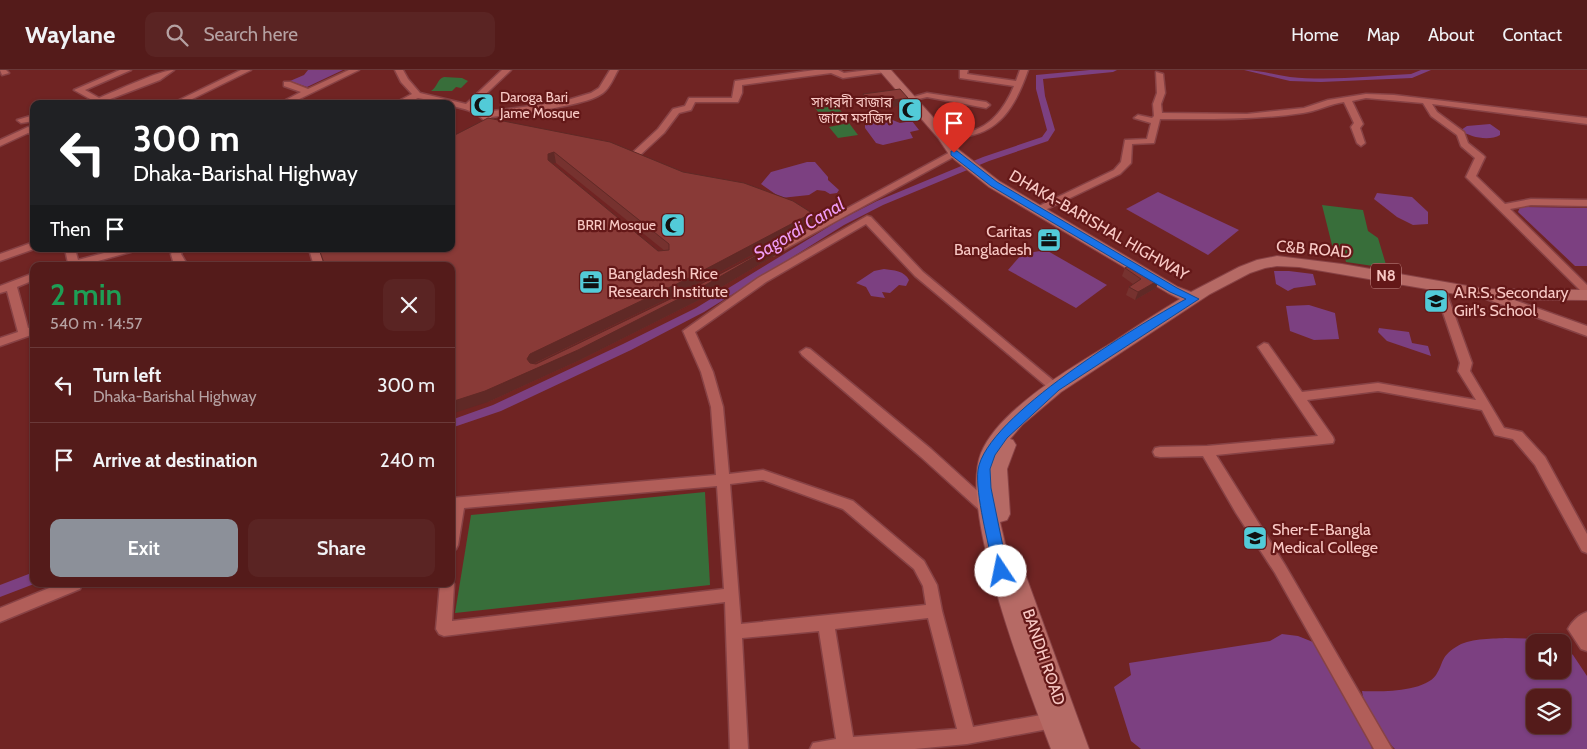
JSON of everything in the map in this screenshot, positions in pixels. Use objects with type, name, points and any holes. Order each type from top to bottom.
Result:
[{"type":"highway","points":[[886,70],[967,164],[990,179]]},
{"type":"highway","name":"DHAKA-BARISHAL HIGHWAY","points":[[990,179],[999,182],[1194,299]]},
{"type":"highway","name":"DHAKA-BARISHAL HIGHWAY","points":[[990,179],[994,184],[1165,285],[1194,299]]},
{"type":"highway","name":"C&B ROAD","points":[[1194,299],[1245,270],[1262,263],[1277,261],[1338,268],[1486,294],[1587,295]]},
{"type":"highway","name":"BANDH ROAD","points":[[1077,749],[1059,719],[1001,571],[989,510],[984,469],[990,454],[1002,435],[1055,387],[1172,311],[1194,299]]},
{"type":"highway","name":"BANDH ROAD","points":[[1063,749],[1059,719],[1002,531],[997,481],[1001,454],[1009,442],[1062,393],[1111,361],[1194,299]]},
{"type":"main road","points":[[1486,294],[1587,331]]},
{"type":"street","points":[[93,100],[78,90],[127,70]]},
{"type":"street","points":[[104,100],[170,70]]},
{"type":"street","points":[[183,100],[247,70]]},
{"type":"street","points":[[291,100],[355,70]]},
{"type":"street","points":[[400,70],[404,80],[416,95],[435,100]]},
{"type":"street","points":[[468,107],[507,70]]},
{"type":"street","points":[[455,104],[468,107],[489,122],[594,95],[602,90],[614,70]]},
{"type":"street","points":[[635,155],[661,131],[676,111],[688,108],[692,100],[735,100],[738,93],[738,83],[832,70],[843,76],[886,70]]},
{"type":"street","points":[[964,70],[963,76],[1019,84]]},
{"type":"street","points":[[943,136],[974,133],[984,129],[998,119],[1019,84],[1024,70]]},
{"type":"street","points":[[1042,208],[1117,172],[1126,163],[1128,142],[1151,142],[1157,104],[1161,93],[1159,74]]},
{"type":"street","points":[[287,84],[309,92]]},
{"type":"street","points":[[405,100],[416,95]]},
{"type":"street","points":[[910,99],[927,95],[986,105]]},
{"type":"street","points":[[1138,118],[1247,117],[1305,110],[1328,102],[1366,96],[1533,112],[1587,121]]},
{"type":"street","points":[[1347,99],[1358,124],[1356,128],[1361,143]]},
{"type":"street","points":[[1427,102],[1434,114],[1461,134],[1464,144],[1480,157],[1471,177],[1587,291]]},
{"type":"street","points":[[21,120],[30,119]]},
{"type":"street","points":[[0,143],[28,130],[30,131]]},
{"type":"street","points":[[763,257],[823,223],[967,164]]},
{"type":"street","points":[[1503,207],[1531,202],[1587,203]]},
{"type":"street","points":[[811,216],[823,223]]},
{"type":"street","points":[[740,749],[732,595],[717,406],[707,372],[689,331],[762,280],[866,219],[919,274],[1055,387]]},
{"type":"street","points":[[0,258],[30,247]]},
{"type":"street","points":[[85,262],[120,252]]},
{"type":"street","points":[[0,342],[29,332],[6,288],[30,278]]},
{"type":"street","points":[[1439,286],[1466,363],[1464,371],[1500,432],[1517,435],[1540,461],[1587,547]]},
{"type":"street","points":[[1160,452],[1207,451],[1328,440],[1264,347]]},
{"type":"street","points":[[806,352],[926,453],[989,510]]},
{"type":"street","points":[[1298,396],[1378,387],[1486,406]]},
{"type":"street","points":[[1207,451],[1280,569],[1383,749]]},
{"type":"street","points":[[455,504],[763,475],[848,505],[919,565],[930,585],[934,611],[967,736]]},
{"type":"street","points":[[0,615],[68,587]]},
{"type":"street","points":[[447,587],[444,629],[732,595]]},
{"type":"street","points":[[733,632],[934,611]]},
{"type":"street","points":[[1587,619],[1576,629],[1587,644]]},
{"type":"street","points":[[826,623],[846,746]]},
{"type":"street","points":[[819,749],[967,736],[1059,719]]},
{"type":"green space","points":[[444,77],[462,78],[468,81],[461,88],[456,87],[452,91],[431,91]]},
{"type":"green space","points":[[833,102],[849,120],[827,124],[813,105]]},
{"type":"green space","points":[[849,123],[858,135],[838,138],[829,127]]},
{"type":"green space","points":[[1322,205],[1363,210],[1368,231],[1378,238],[1387,268],[1346,262],[1343,250],[1333,249]]},
{"type":"green space","points":[[705,492],[710,585],[455,613],[471,515]]},
{"type":"shaded area","points":[[308,70],[343,70],[307,87],[290,81],[304,75]]},
{"type":"shaded area","points":[[890,119],[900,123],[912,121],[919,130],[910,132],[913,138],[883,145],[876,143],[865,128],[865,123]]},
{"type":"shaded area","points":[[1490,124],[1500,131],[1500,135],[1491,138],[1480,138],[1469,135],[1461,130],[1467,126]]},
{"type":"shaded area","points":[[807,162],[815,162],[828,177],[828,180],[839,190],[837,193],[830,194],[817,190],[809,195],[781,198],[761,184],[771,172]]},
{"type":"shaded area","points":[[1158,192],[1239,230],[1208,255],[1126,209]]},
{"type":"shaded area","points":[[1377,193],[1412,197],[1428,212],[1428,224],[1413,225],[1397,217],[1374,199]]},
{"type":"shaded area","points":[[1520,207],[1587,208],[1587,266],[1575,266],[1518,212]]},
{"type":"shaded area","points":[[1046,250],[1107,285],[1076,308],[1008,270],[1022,254]]},
{"type":"shaded area","points":[[884,269],[905,275],[909,280],[906,286],[899,285],[890,293],[882,292],[885,298],[871,296],[866,287],[856,283],[874,271]]},
{"type":"shaded area","points":[[1274,271],[1313,274],[1316,285],[1294,288],[1288,291],[1276,284]]},
{"type":"shaded area","points":[[1309,305],[1335,313],[1339,339],[1314,340],[1290,331],[1286,306]]},
{"type":"shaded area","points":[[1379,328],[1409,332],[1412,343],[1428,346],[1431,356],[1387,341],[1378,332]]},
{"type":"shaded area","points":[[1282,634],[1298,636],[1313,642],[1370,738],[1372,749],[1141,749],[1131,741],[1114,687],[1131,675],[1129,663],[1270,641]]},
{"type":"shaded area","points":[[1526,639],[1526,679],[1571,679],[1571,653],[1573,655],[1587,676],[1587,749],[1395,749],[1392,746],[1370,714],[1362,691],[1402,690],[1422,685],[1436,675],[1445,657],[1456,647],[1473,640]]},
{"type":"building","points":[[900,89],[908,98],[869,103],[863,94]]},
{"type":"building","name":"Bangladesh Rice Research Institute","points":[[488,118],[610,142],[683,172],[744,183],[793,201],[812,213],[687,279],[530,354],[527,359],[530,363],[536,364],[697,286],[784,240],[702,287],[578,350],[485,391],[455,401],[455,262],[324,262],[320,252],[455,252],[455,135]],"holes":[[[554,152],[669,244],[669,250],[658,251],[548,160],[548,154]]]},
{"type":"building","points":[[1132,264],[1159,280],[1138,292],[1129,287],[1141,279],[1125,268]]},
{"type":"waterway","name":"Sagordi Canal","points":[[455,423],[497,408],[627,347],[700,310],[841,223],[880,203],[986,159],[1045,139],[1051,130],[1041,96],[1039,77],[1113,70]]},
{"type":"waterway","name":"Sagordi Canal","points":[[1248,70],[1290,79],[1321,80],[1412,76],[1427,70]]},
{"type":"waterway","name":"Sagordi Canal","points":[[0,591],[30,580]]},
{"type":"place","name":"Daroga Bari Jame Mosque","points":[[482,105]]},
{"type":"place","name":"সাগরদী বাজার জামে মসজিদ","points":[[910,110]]},
{"type":"place","name":"BRRI Mosque","points":[[673,225]]},
{"type":"place","name":"Caritas Bangladesh","points":[[1049,240]]},
{"type":"place","name":"Bangladesh Rice Research Institute","points":[[591,282]]},
{"type":"place","name":"A.R.S. Secondary Girl's School","points":[[1436,301]]},
{"type":"place","name":"Sher-E-Bangla Medical College","points":[[1255,538]]},
{"type":"route","points":[[954,153],[990,179],[994,184],[1173,290],[1194,299],[1172,311],[1055,387],[1002,435],[990,454],[984,469],[985,488],[1001,571]]}]
